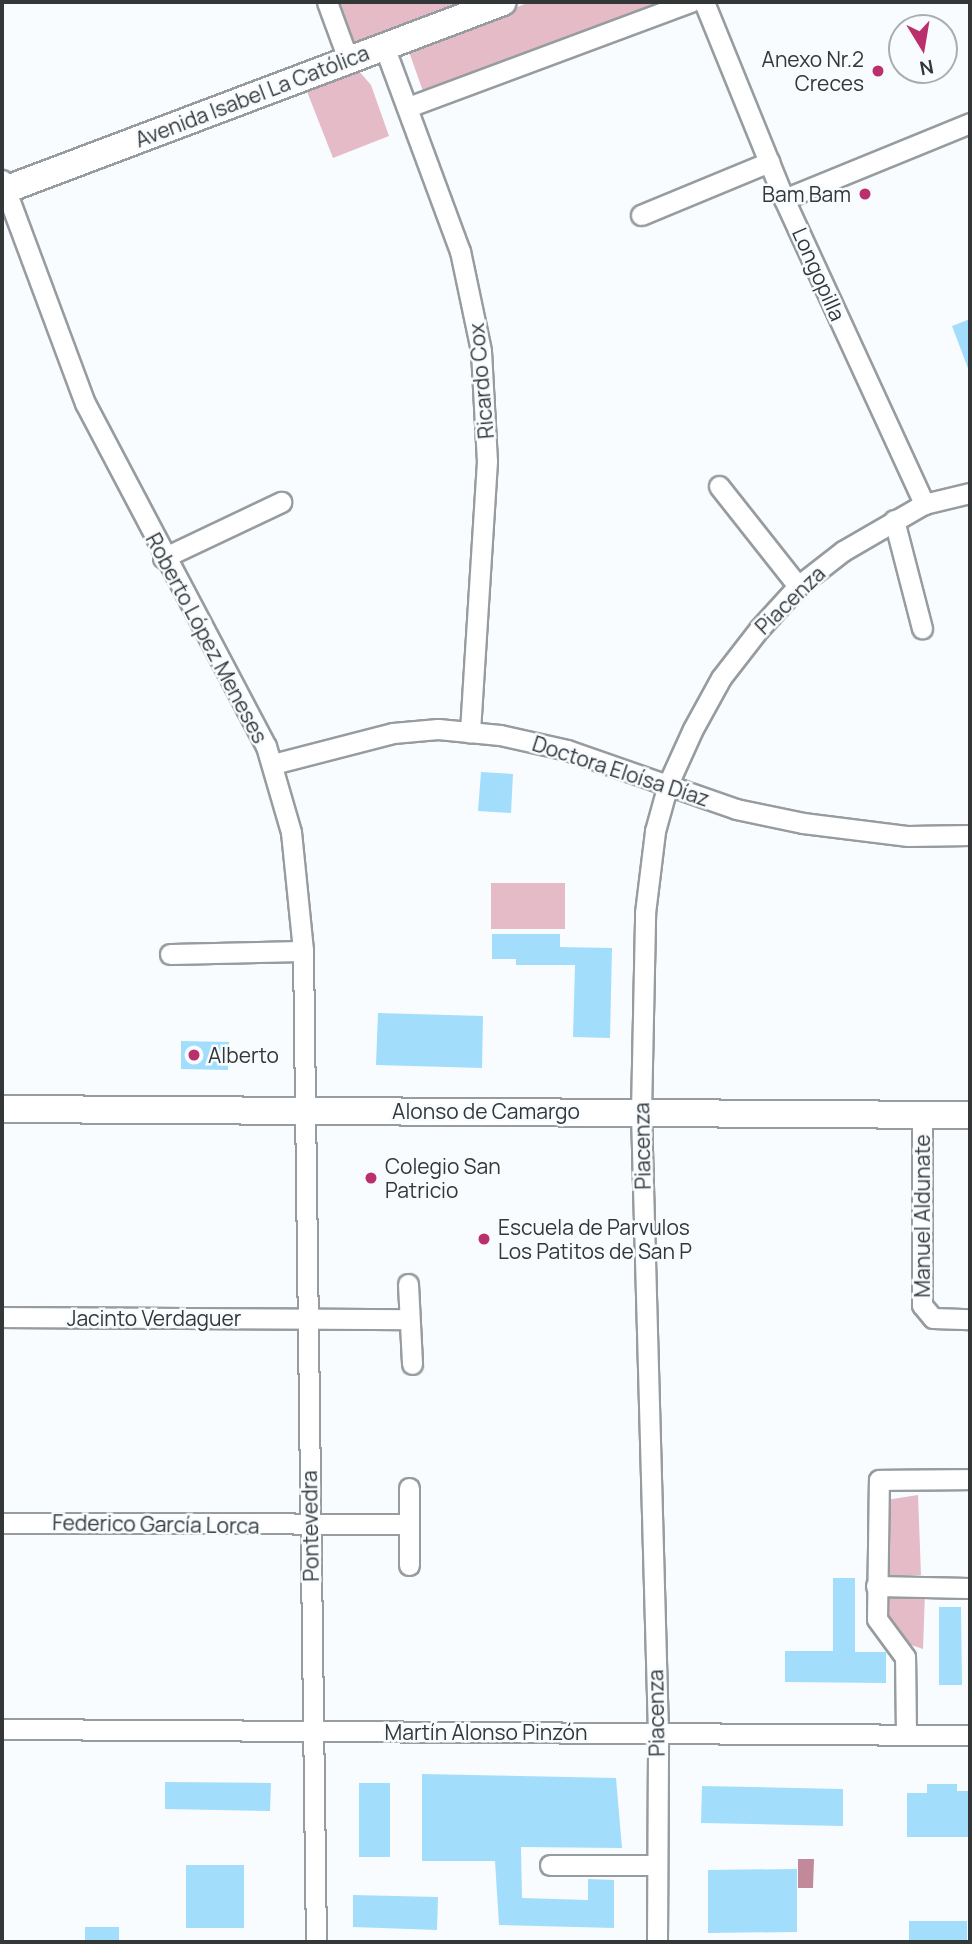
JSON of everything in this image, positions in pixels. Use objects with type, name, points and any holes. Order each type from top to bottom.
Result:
[{"type":"street","points":[[327,2],[348,59]]},
{"type":"street","name":"Avenida Isabel La Católica","points":[[3,187],[503,2]]},
{"type":"street","points":[[408,107],[691,2]]},
{"type":"street","name":"Longopilla","points":[[704,2],[785,199],[924,504]]},
{"type":"street","name":"Ricardo Cox","points":[[384,46],[460,251],[485,388],[486,461],[470,732]]},
{"type":"street","points":[[785,199],[970,123]]},
{"type":"street","points":[[641,215],[769,162]]},
{"type":"street","name":"Roberto López Meneses","points":[[3,187],[85,403],[163,558],[273,764],[296,861],[303,951],[303,1111]]},
{"type":"street","points":[[719,486],[798,586]]},
{"type":"street","name":"Piacenza","points":[[657,1942],[657,1733],[640,1112],[646,888],[668,784],[721,678],[798,586],[894,520],[924,504],[970,493]]},
{"type":"street","points":[[163,558],[281,502]]},
{"type":"street","points":[[894,520],[922,628]]},
{"type":"street","name":"Doctora Eloísa Díaz","points":[[273,764],[393,733],[470,732],[567,750],[736,809],[803,823],[908,836],[970,835]]},
{"type":"street","points":[[170,954],[303,951]]},
{"type":"street","name":"Alonso de Camargo","points":[[2,1110],[970,1115]]},
{"type":"street","name":"Pontevedra","points":[[303,1111],[316,1942]]},
{"type":"street","name":"Manuel Aldunate","points":[[922,1114],[922,1305],[933,1318],[970,1319]]},
{"type":"street","points":[[408,1284],[412,1364]]},
{"type":"street","name":"Jacinto Verdaguer","points":[[2,1317],[408,1319]]},
{"type":"street","points":[[906,1734],[905,1657],[877,1619],[879,1480],[970,1479]]},
{"type":"street","points":[[409,1488],[409,1564]]},
{"type":"street","name":"Federico García Lorca","points":[[2,1523],[310,1526],[409,1524]]},
{"type":"street","points":[[876,1586],[970,1588]]},
{"type":"street","name":"Martín Alonso Pinzón","points":[[2,1729],[970,1735]]},
{"type":"street","points":[[550,1865],[657,1865]]},
{"type":"shaded area","points":[[338,2],[462,2],[350,45]]},
{"type":"shaded area","points":[[530,2],[676,2],[424,94],[408,49]]},
{"type":"shaded area","points":[[358,70],[371,85],[389,136],[333,158],[306,89]]},
{"type":"shaded area","points":[[491,883],[565,883],[565,929],[491,929]]},
{"type":"shaded area","points":[[918,1495],[921,1575],[888,1575],[886,1500]]},
{"type":"shaded area","points":[[885,1593],[925,1593],[923,1649],[899,1641],[887,1620]]},
{"type":"shaded area","points":[[798,1859],[814,1859],[813,1888],[798,1888]]},
{"type":"building","points":[[970,319],[970,370],[969,371],[952,326]]},
{"type":"building","points":[[481,772],[513,774],[511,813],[478,811]]},
{"type":"building","points":[[492,934],[560,934],[560,947],[612,948],[610,1038],[573,1037],[575,965],[516,965],[516,959],[492,959]]},
{"type":"building","points":[[378,1013],[483,1016],[482,1068],[376,1065]]},
{"type":"building","points":[[181,1041],[229,1042],[228,1070],[181,1069]]},
{"type":"building","points":[[833,1578],[855,1578],[855,1652],[886,1652],[886,1683],[785,1682],[785,1651],[833,1651]]},
{"type":"building","points":[[939,1607],[961,1607],[962,1685],[939,1685]]},
{"type":"building","points":[[422,1774],[616,1778],[622,1848],[521,1847],[522,1898],[588,1900],[588,1879],[614,1880],[614,1928],[499,1925],[495,1861],[422,1861]]},
{"type":"building","points":[[165,1782],[271,1783],[270,1811],[165,1809]]},
{"type":"building","points":[[359,1783],[390,1783],[390,1857],[359,1857]]},
{"type":"building","points":[[927,1784],[957,1784],[957,1791],[970,1791],[970,1837],[907,1837],[907,1793],[927,1793]]},
{"type":"building","points":[[702,1786],[843,1789],[843,1826],[701,1823]]},
{"type":"building","points":[[186,1865],[244,1865],[244,1928],[186,1928]]},
{"type":"building","points":[[797,1869],[797,1932],[708,1933],[708,1870]]},
{"type":"building","points":[[353,1895],[438,1897],[437,1930],[353,1927]]},
{"type":"building","points":[[909,1921],[967,1921],[967,1942],[909,1942]]},
{"type":"building","points":[[85,1927],[119,1927],[119,1942],[85,1942]]},
{"type":"place","name":"Anexo Nr.2 Creces","points":[[878,71]]},
{"type":"place","name":"Bam Bam","points":[[865,194]]},
{"type":"place","name":"Alberto","points":[[194,1055]]},
{"type":"place","name":"Colegio San Patricio","points":[[371,1178]]},
{"type":"place","name":"Escuela de Parvulos Los Patitos de San P","points":[[484,1239]]}]
